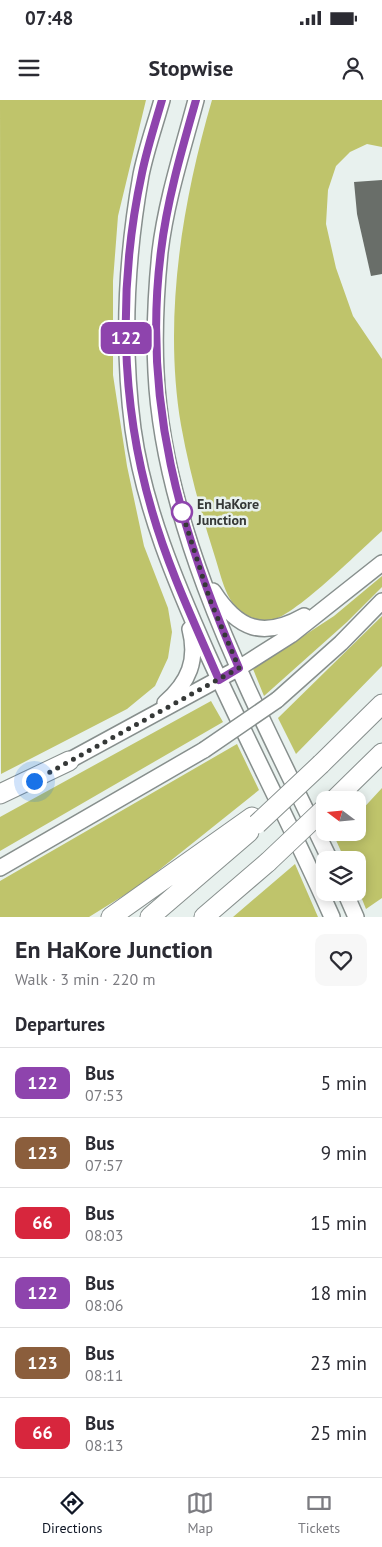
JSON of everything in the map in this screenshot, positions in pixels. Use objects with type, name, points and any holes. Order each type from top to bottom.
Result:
[{"type":"highway","points":[[111,917],[254,820],[316,769],[382,704]]},
{"type":"highway","points":[[344,791],[382,753]]},
{"type":"highway","points":[[0,794],[69,761]]},
{"type":"highway","points":[[204,917],[268,862],[316,817]]},
{"type":"highway","points":[[150,917],[192,882],[254,820]]},
{"type":"main road","points":[[147,718],[182,686],[193,662],[191,635],[181,596],[160,536],[141,470],[133,431],[127,373],[126,324],[135,214],[142,173],[162,100]]},
{"type":"main road","points":[[196,100],[166,219],[161,250],[155,327],[156,373],[164,440],[170,471],[210,600],[239,668],[326,851]]},
{"type":"main road","points":[[0,801],[239,668],[291,635],[382,563]]},
{"type":"main road","points":[[199,568],[221,604],[239,621],[261,630],[281,628],[347,592]]},
{"type":"main road","points":[[181,596],[332,917]]},
{"type":"main road","points":[[0,868],[204,750],[277,700],[335,649],[382,602]]},
{"type":"main road","points":[[349,901],[356,917]]},
{"type":"green space","points":[[0,100],[146,100],[118,216],[113,281],[113,375],[127,466],[144,546],[168,608],[172,632],[168,658],[155,686],[127,709],[1,774]]},
{"type":"green space","points":[[212,100],[382,100],[382,147],[367,144],[350,152],[336,166],[328,190],[326,224],[336,268],[353,316],[382,359],[382,531],[309,597],[279,618],[267,622],[246,615],[238,609],[232,602],[224,585],[192,475],[181,425],[176,385],[174,344],[178,261],[192,179]]},
{"type":"green space","points":[[382,576],[382,587],[347,622],[264,696],[253,669],[334,616]]},
{"type":"green space","points":[[382,616],[382,666],[296,754],[278,718]]},
{"type":"green space","points":[[211,701],[223,722],[0,851],[0,817]]},
{"type":"green space","points":[[237,744],[259,790],[139,886],[89,917],[0,917],[0,881]]},
{"type":"green space","points":[[382,788],[382,898],[366,909],[363,901],[366,901],[366,851],[341,851],[336,841],[366,841],[366,805]]},
{"type":"green space","points":[[295,864],[318,917],[233,917]]},
{"type":"building","points":[[382,180],[382,274],[371,276],[357,214],[354,182]]},
{"type":"bus line","name":"122","points":[[162,100],[142,173],[135,214],[129,265],[126,324],[127,373],[133,431],[152,511],[181,596],[219,680],[239,668],[210,600],[170,471],[164,440],[156,373],[155,327],[161,250],[166,219],[196,100]]},
{"type":"place","name":"En HaKore Junction","points":[[182,512]]},
{"type":"route","points":[[34,781],[239,668],[210,600],[180,506],[182,512]]}]
